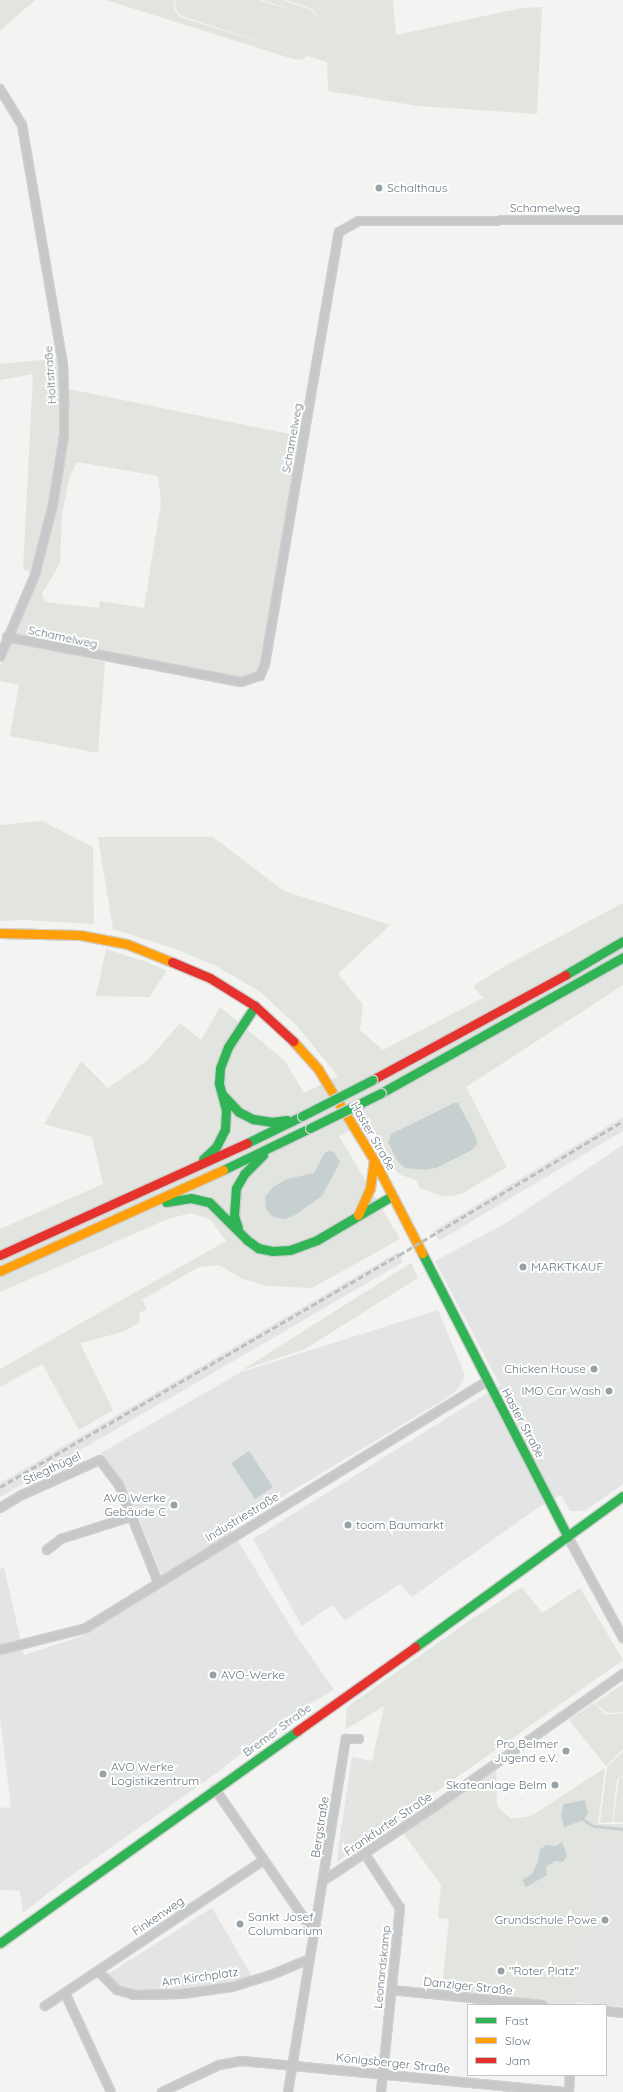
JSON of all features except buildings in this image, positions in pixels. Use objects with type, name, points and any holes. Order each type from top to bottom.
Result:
[{"type":"main road","name":"Haster Straße","points":[[0,934],[54,933],[127,944],[181,964],[255,1006],[289,1036],[318,1069],[374,1160],[568,1537]]},
{"type":"main road","points":[[0,1255],[190,1170],[302,1116],[372,1080],[555,980],[623,940]]},
{"type":"main road","points":[[0,1271],[144,1207],[381,1093],[623,957]]},
{"type":"main road","points":[[190,1170],[222,1139],[226,1128],[226,1110],[222,1092],[220,1068],[228,1048],[255,1006]]},
{"type":"main road","points":[[222,1092],[229,1104],[253,1120],[271,1122],[302,1116]]},
{"type":"main road","points":[[239,1231],[234,1216],[236,1188],[244,1174],[271,1147]]},
{"type":"main road","points":[[357,1216],[370,1188],[374,1160]]},
{"type":"main road","points":[[144,1207],[191,1198],[209,1202],[258,1248],[272,1251],[290,1250],[316,1240],[392,1196]]},
{"type":"main road","name":"Bremer Straße","points":[[0,1943],[568,1537],[623,1496]]},
{"type":"main road","name":"Bremer Straße","points":[[568,1537],[597,1524],[623,1505]]},
{"type":"street","name":"Holtstraße","points":[[0,89],[22,125],[63,364],[64,403],[64,436],[53,504],[34,574],[0,657]]},
{"type":"street","name":"Schamelweg","points":[[7,638],[241,682],[260,676],[265,664],[339,232],[359,221],[623,220]]},
{"type":"street","name":"Industriestraße","points":[[0,1650],[86,1628],[158,1582],[487,1381]]},
{"type":"street","name":"Stiegthügel","points":[[0,1508],[22,1495],[100,1460],[119,1485],[133,1516],[158,1582]]},
{"type":"street","points":[[47,1550],[61,1539],[133,1516]]},
{"type":"street","points":[[568,1537],[622,1634]]},
{"type":"street","name":"Frankfurter Straße","points":[[323,1881],[365,1854],[623,1674]]},
{"type":"street","name":"Bergstraße","points":[[288,2092],[310,1959],[313,1931],[323,1881],[346,1739],[360,1739]]},
{"type":"street","points":[[215,1789],[313,1931]]},
{"type":"street","name":"Leonardskamp","points":[[365,1854],[400,1908],[381,2092]]},
{"type":"street","name":"Finkenweg","points":[[45,2006],[264,1860]]},
{"type":"street","name":"Am Kirchplatz","points":[[98,1971],[117,1990],[134,1995],[182,1994],[232,1987],[271,1975],[310,1959]]},
{"type":"street","name":"Danziger Straße","points":[[391,1990],[532,2004]]},
{"type":"street","points":[[65,1993],[111,2092]]},
{"type":"street","points":[[607,2011],[623,2013]]},
{"type":"street","name":"Königsberger Straße","points":[[162,2092],[219,2065],[242,2061],[293,2064],[562,2092]]},
{"type":"street","points":[[569,2092],[570,2076]]},
{"type":"shaded area","points":[[0,0],[35,0],[0,31]]},
{"type":"shaded area","points":[[106,0],[175,0],[174,9],[180,17],[299,54],[181,16],[175,8],[176,0],[259,0],[307,15],[263,0],[283,0],[313,11],[318,19],[314,10],[287,0],[393,0],[396,35],[522,8],[542,7],[537,114],[418,106],[328,91],[327,62],[308,56],[301,60],[293,59]]},
{"type":"shaded area","points":[[62,358],[64,388],[304,437],[260,676],[241,682],[7,637],[34,574],[23,569],[33,374],[0,380],[0,364]],"holes":[[[77,462],[158,476],[161,503],[144,608],[100,601],[99,608],[45,602],[42,594],[60,563],[62,514],[70,475]]]},
{"type":"shaded area","points":[[10,642],[105,662],[98,753],[10,736],[19,685],[0,681],[0,667]]},
{"type":"shaded area","points":[[42,821],[93,847],[94,924],[24,920],[0,921],[0,825]]},
{"type":"shaded area","points":[[98,837],[213,837],[284,891],[390,925],[338,974],[363,1005],[360,1030],[383,1050],[483,998],[473,986],[510,963],[623,903],[623,985],[466,1087],[507,1167],[463,1193],[452,1196],[442,1196],[420,1188],[416,1180],[401,1175],[393,1168],[368,1121],[339,1136],[400,1239],[312,1288],[267,1286],[243,1279],[219,1265],[199,1267],[142,1300],[147,1309],[139,1313],[140,1322],[123,1332],[80,1343],[113,1410],[79,1430],[42,1364],[0,1387],[0,1369],[226,1241],[211,1220],[191,1213],[168,1219],[0,1292],[0,1229],[103,1184],[92,1137],[44,1124],[81,1061],[108,1088],[149,1059],[180,1023],[201,1040],[220,1007],[285,1061],[304,1093],[338,1076],[297,1026],[259,991],[216,966],[173,948],[113,929]]},
{"type":"shaded area","points":[[106,949],[147,962],[167,971],[149,997],[96,996]]},
{"type":"shaded area","points":[[454,1103],[458,1103],[476,1137],[477,1144],[472,1150],[436,1168],[425,1170],[405,1168],[398,1162],[388,1142],[391,1134]]},
{"type":"shaded area","points":[[623,1117],[623,1131],[439,1241],[433,1231]]},
{"type":"shaded area","points":[[623,1145],[623,1484],[585,1511],[570,1511],[561,1495],[536,1509],[412,1597],[400,1584],[345,1620],[332,1605],[302,1626],[253,1539],[500,1385],[435,1261],[508,1222]]},
{"type":"shaded area","points":[[328,1151],[334,1152],[340,1162],[322,1196],[295,1215],[285,1219],[273,1217],[266,1209],[265,1197],[273,1187],[287,1179],[314,1173],[324,1154]]},
{"type":"shaded area","points":[[398,1252],[403,1262],[0,1497],[0,1483]]},
{"type":"shaded area","points":[[411,1263],[418,1278],[305,1349],[242,1370]]},
{"type":"shaded area","points":[[438,1310],[465,1375],[458,1389],[450,1396],[230,1528],[294,1632],[334,1690],[286,1718],[218,1772],[69,1877],[23,1913],[20,1891],[0,1890],[0,1808],[11,1807],[0,1717],[0,1569],[4,1567],[24,1655],[82,1636],[166,1585],[127,1489],[101,1453],[241,1372]]},
{"type":"shaded area","points":[[249,1451],[273,1487],[255,1499],[231,1463]]},
{"type":"shaded area","points":[[522,1587],[542,1613],[580,1588],[623,1660],[337,1862],[338,1849],[344,1850],[357,1765],[371,1767],[384,1706],[345,1730],[347,1707],[472,1619]]},
{"type":"shaded area","points":[[623,1684],[623,1712],[607,1713],[595,1703]]},
{"type":"shaded area","points":[[594,1703],[606,1715],[623,1713],[623,1749],[606,1766],[569,1720]]},
{"type":"shaded area","points":[[623,1752],[623,1776],[617,1779],[612,1822],[600,1823],[607,1767]]},
{"type":"shaded area","points":[[352,1757],[372,1761],[371,1767],[357,1765],[344,1850],[338,1849]]},
{"type":"shaded area","points":[[496,1764],[497,1806],[511,1819],[531,1816],[605,1768],[598,1824],[623,1824],[623,1838],[597,1835],[576,2004],[532,2004],[441,1995],[449,1919],[438,1918],[441,1885],[401,1830]]},
{"type":"shaded area","points":[[623,1777],[623,1822],[613,1822],[619,1779]]},
{"type":"shaded area","points":[[585,1800],[588,1812],[584,1820],[564,1827],[561,1814],[564,1804]]},
{"type":"shaded area","name":"Grundschule Powe","points":[[597,1835],[623,1838],[623,2007],[607,2005],[607,2004],[576,2002]]},
{"type":"shaded area","points":[[562,1842],[567,1856],[563,1862],[555,1861],[546,1867],[547,1875],[526,1887],[522,1880],[532,1874],[538,1861],[540,1849],[547,1845],[556,1846]]},
{"type":"shaded area","points":[[212,1908],[253,1978],[185,1990],[133,1992],[118,1987],[105,1976]]},
{"type":"waterway","points":[[584,1820],[592,1825]]},
{"type":"waterway","points":[[594,1826],[623,1829]]},
{"type":"railway","points":[[0,1487],[399,1255],[623,1121]]},
{"type":"traffic: fast","points":[[565,975],[623,941]]},
{"type":"traffic: fast","points":[[381,1093],[623,957]]},
{"type":"traffic: fast","points":[[203,1159],[216,1147],[225,1129],[226,1110],[219,1083],[220,1068],[228,1047],[255,1006]]},
{"type":"traffic: fast","points":[[302,1116],[372,1080]]},
{"type":"traffic: fast","points":[[310,1128],[381,1093]]},
{"type":"traffic: fast","points":[[223,1095],[239,1112],[253,1119],[271,1122],[287,1120]]},
{"type":"traffic: fast","points":[[247,1143],[302,1116]]},
{"type":"traffic: fast","points":[[223,1170],[310,1128]]},
{"type":"traffic: fast","points":[[238,1228],[234,1216],[236,1188],[244,1174],[263,1155]]},
{"type":"traffic: fast","points":[[166,1202],[191,1198],[209,1202],[247,1240],[258,1248],[272,1251],[290,1250],[317,1240],[392,1196]]},
{"type":"traffic: fast","points":[[422,1253],[568,1537]]},
{"type":"traffic: fast","points":[[415,1647],[623,1496]]},
{"type":"traffic: fast","points":[[0,1943],[297,1731]]},
{"type":"traffic: slow","points":[[0,933],[80,935],[127,944],[172,962]]},
{"type":"traffic: slow","points":[[293,1041],[318,1069],[374,1160],[422,1253]]},
{"type":"traffic: slow","points":[[358,1215],[370,1188],[374,1160]]},
{"type":"traffic: slow","points":[[0,1271],[223,1170]]},
{"type":"traffic: jam","points":[[172,962],[210,978],[255,1006],[293,1041]]},
{"type":"traffic: jam","points":[[372,1080],[565,975]]},
{"type":"traffic: jam","points":[[0,1255],[247,1143]]},
{"type":"traffic: jam","points":[[297,1731],[415,1647]]},
{"type":"place","name":"Schalthaus","points":[[379,188]]},
{"type":"place","name":"MARKTKAUF","points":[[523,1267]]},
{"type":"place","name":"Chicken House","points":[[594,1369]]},
{"type":"place","name":"IMO Car Wash","points":[[609,1391]]},
{"type":"place","name":"AVO Werke Gebäude C","points":[[174,1505]]},
{"type":"place","name":"toom Baumarkt","points":[[348,1525]]},
{"type":"place","name":"AVO-Werke","points":[[213,1675]]},
{"type":"place","name":"Pro Belmer Jugend e.V.","points":[[566,1751]]},
{"type":"place","name":"AVO Werke Logistikzentrum","points":[[103,1774]]},
{"type":"place","name":"Skateanlage Belm","points":[[555,1785]]},
{"type":"place","name":"Grundschule Powe","points":[[605,1920]]},
{"type":"place","name":"Sankt Josef Columbarium","points":[[240,1924]]},
{"type":"place","name":"\"Roter Platz\"","points":[[501,1971]]}]
